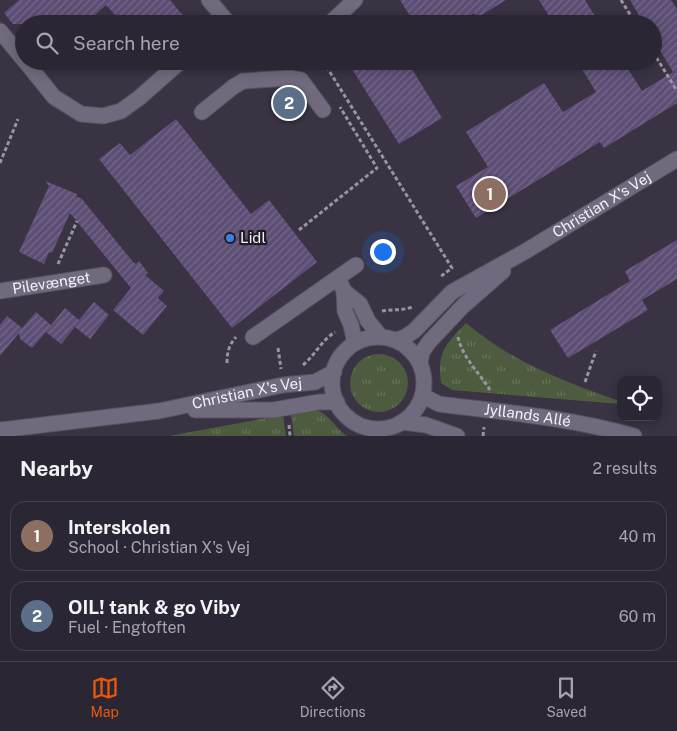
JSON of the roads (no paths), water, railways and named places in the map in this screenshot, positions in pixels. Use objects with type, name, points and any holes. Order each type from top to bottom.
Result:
[{"type":"street","points":[[209,0],[220,15]]},
{"type":"street","points":[[339,15],[355,0]]},
{"type":"street","points":[[0,32],[15,50]]},
{"type":"street","points":[[32,70],[54,97],[82,114],[103,116],[121,111],[140,98],[171,70]]},
{"type":"street","points":[[202,112],[232,87],[243,81],[290,78],[301,80],[324,110]]},
{"type":"street","name":"Christian X's Vej","points":[[389,339],[405,337],[414,331],[452,292],[526,252],[677,160]]},
{"type":"street","name":"Christian X's Vej","points":[[420,363],[422,352],[452,318],[526,252]]},
{"type":"street","points":[[253,337],[341,284],[356,265]]},
{"type":"street","name":"Pilevænget","points":[[0,291],[104,275]]},
{"type":"street","points":[[341,284],[360,304],[368,321],[389,339],[406,346],[420,363],[424,383],[423,393],[419,404],[412,414],[402,422],[383,428],[373,428],[351,420],[343,412],[334,392],[334,372],[338,360],[355,343],[366,338],[389,339]]},
{"type":"street","points":[[341,284],[345,311],[351,325],[355,343]]},
{"type":"street","name":"Christian X's Vej","points":[[0,430],[159,411],[284,386],[315,382],[334,372]]},
{"type":"street","name":"Jyllands Allé","points":[[423,393],[427,398],[438,404],[552,418],[601,427],[634,436]]},
{"type":"street","name":"Christian X's Vej","points":[[159,411],[273,410],[319,402],[337,402]]},
{"type":"street","points":[[402,422],[426,425],[457,436]]},
{"type":"place","name":"OIL! tank & go Viby","points":[[289,103]]},
{"type":"place","name":"Interskolen","points":[[490,194]]},
{"type":"place","name":"Lidl","points":[[230,238]]}]
